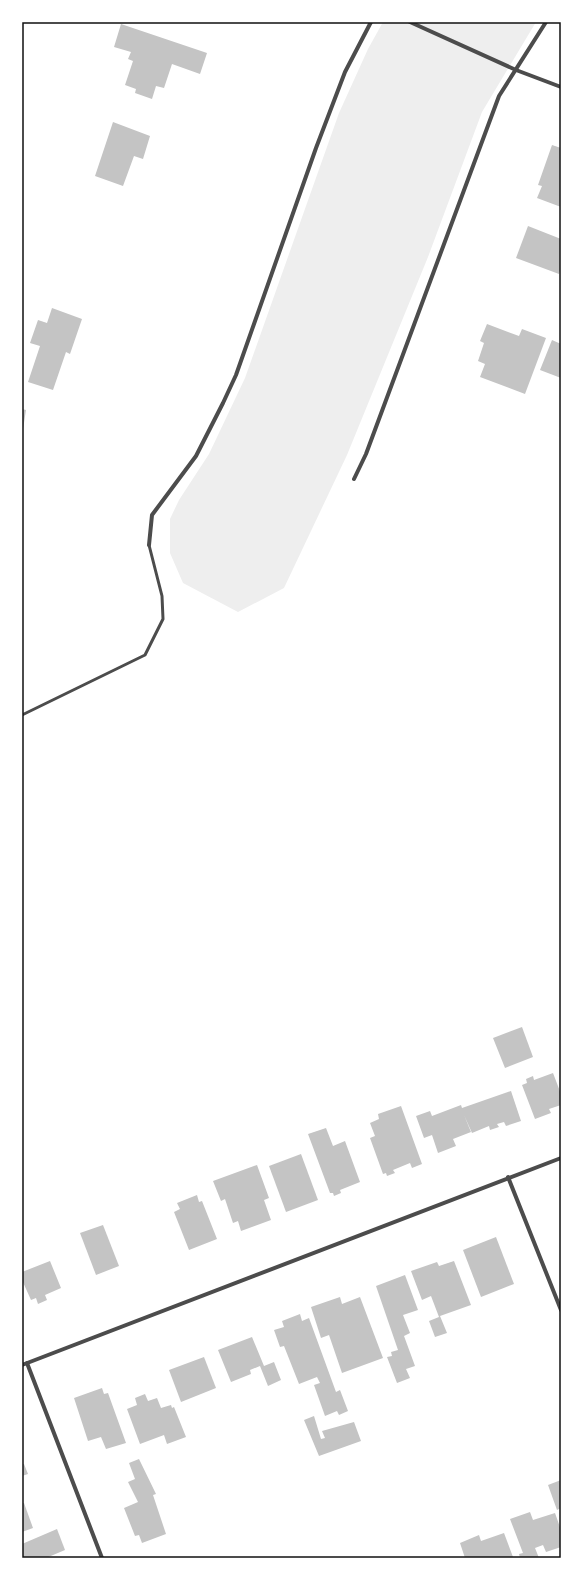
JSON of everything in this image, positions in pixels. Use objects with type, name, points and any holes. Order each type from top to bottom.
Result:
[{"type":"street","points":[[149,545],[152,515],[196,456],[236,374],[345,72],[371,22]]},
{"type":"street","points":[[410,22],[516,70],[561,87]]},
{"type":"street","points":[[354,479],[366,454],[499,96],[546,22]]},
{"type":"street","points":[[22,1365],[508,1177],[561,1158]]},
{"type":"street","points":[[508,1177],[561,1310]]},
{"type":"street","points":[[27,1363],[102,1558]]},
{"type":"lane","points":[[22,715],[144,655],[163,619],[162,596],[149,545]]},
{"type":"shaded area","points":[[383,22],[536,22],[482,112],[428,257],[347,455],[284,588],[238,612],[183,583],[170,553],[170,519],[179,500],[209,454],[245,378],[339,113],[368,49]]},
{"type":"building","points":[[121,24],[207,53],[200,74],[172,64],[164,88],[156,86],[152,99],[135,93],[136,89],[125,85],[133,61],[128,59],[131,52],[114,47]]},
{"type":"building","points":[[113,122],[150,136],[143,159],[134,156],[123,186],[95,176]]},
{"type":"building","points":[[552,145],[561,148],[561,207],[537,198],[542,186],[538,185]]},
{"type":"building","points":[[528,226],[561,239],[561,267],[559,274],[516,258]]},
{"type":"building","points":[[52,308],[82,319],[70,354],[66,352],[53,390],[28,382],[40,346],[30,343],[38,320],[47,323]]},
{"type":"building","points":[[487,324],[519,336],[522,329],[546,338],[525,394],[480,377],[485,364],[478,361],[484,343],[480,341]]},
{"type":"building","points":[[552,340],[561,344],[561,378],[540,370]]},
{"type":"building","points":[[22,409],[26,410],[23,429],[22,429]]},
{"type":"building","points":[[522,1027],[533,1057],[505,1068],[493,1038]]},
{"type":"building","points":[[553,1073],[561,1094],[561,1105],[549,1109],[551,1113],[535,1119],[522,1085],[527,1083],[526,1079],[533,1076],[534,1080]]},
{"type":"building","points":[[511,1091],[521,1121],[506,1126],[504,1122],[497,1124],[499,1127],[490,1130],[489,1126],[472,1133],[464,1115],[471,1132],[453,1139],[456,1146],[438,1153],[432,1135],[424,1138],[416,1116],[430,1111],[432,1116],[461,1105],[462,1108]]},
{"type":"building","points":[[401,1106],[422,1164],[412,1168],[410,1163],[393,1170],[395,1173],[387,1176],[386,1173],[383,1174],[370,1138],[375,1136],[370,1123],[379,1119],[378,1114]]},
{"type":"building","points":[[326,1128],[333,1146],[345,1141],[360,1182],[340,1190],[341,1193],[334,1196],[333,1193],[330,1193],[308,1134]]},
{"type":"building","points":[[301,1154],[318,1200],[286,1212],[269,1166]]},
{"type":"building","points":[[257,1165],[269,1198],[264,1200],[271,1220],[241,1231],[238,1221],[233,1223],[225,1199],[221,1201],[213,1181]]},
{"type":"building","points":[[197,1195],[199,1202],[202,1201],[217,1239],[189,1250],[174,1212],[180,1209],[177,1203]]},
{"type":"building","points":[[103,1225],[119,1266],[96,1275],[80,1233]]},
{"type":"building","points":[[496,1237],[514,1284],[481,1297],[463,1250]]},
{"type":"building","points":[[50,1261],[61,1288],[45,1295],[47,1300],[38,1304],[36,1298],[31,1300],[22,1280],[22,1272]]},
{"type":"building","points":[[454,1261],[471,1305],[440,1316],[447,1333],[435,1337],[429,1321],[439,1317],[431,1296],[422,1300],[411,1271],[437,1262],[439,1266]]},
{"type":"building","points":[[405,1275],[418,1310],[403,1315],[410,1333],[404,1336],[415,1366],[406,1369],[410,1378],[397,1383],[387,1357],[392,1356],[391,1352],[398,1350],[376,1286]]},
{"type":"building","points":[[340,1297],[342,1304],[360,1297],[383,1358],[342,1373],[329,1335],[321,1338],[311,1307]]},
{"type":"building","points":[[300,1314],[302,1321],[309,1318],[336,1392],[340,1390],[348,1411],[339,1415],[337,1411],[325,1416],[314,1385],[320,1383],[317,1377],[299,1384],[284,1346],[280,1347],[274,1330],[284,1327],[282,1321]]},
{"type":"building","points":[[252,1337],[264,1366],[274,1362],[281,1380],[268,1386],[260,1366],[250,1370],[251,1374],[231,1382],[218,1350]]},
{"type":"building","points":[[204,1357],[216,1388],[181,1402],[169,1370]]},
{"type":"building","points":[[102,1388],[104,1394],[108,1393],[126,1443],[106,1449],[101,1437],[88,1441],[74,1398]]},
{"type":"building","points":[[145,1394],[148,1401],[157,1398],[161,1408],[171,1405],[172,1408],[174,1407],[186,1437],[167,1444],[164,1435],[140,1444],[127,1409],[137,1405],[135,1398]]},
{"type":"building","points":[[314,1416],[321,1439],[325,1438],[322,1431],[354,1422],[361,1441],[319,1456],[304,1420]]},
{"type":"building","points":[[139,1459],[156,1494],[153,1495],[166,1534],[142,1543],[139,1535],[135,1536],[124,1508],[138,1502],[128,1482],[135,1479],[129,1463]]},
{"type":"building","points":[[22,1464],[24,1464],[28,1474],[22,1476]]},
{"type":"building","points":[[561,1480],[561,1508],[557,1510],[548,1485]]},
{"type":"building","points":[[22,1503],[24,1503],[33,1528],[22,1532]]},
{"type":"building","points":[[530,1512],[533,1520],[555,1513],[561,1530],[561,1547],[546,1552],[543,1545],[535,1548],[539,1558],[520,1558],[519,1554],[523,1553],[510,1519]]},
{"type":"building","points":[[57,1529],[65,1550],[46,1558],[22,1558],[22,1544]]},
{"type":"building","points":[[504,1533],[513,1557],[465,1558],[460,1543],[479,1535],[481,1541]]}]
